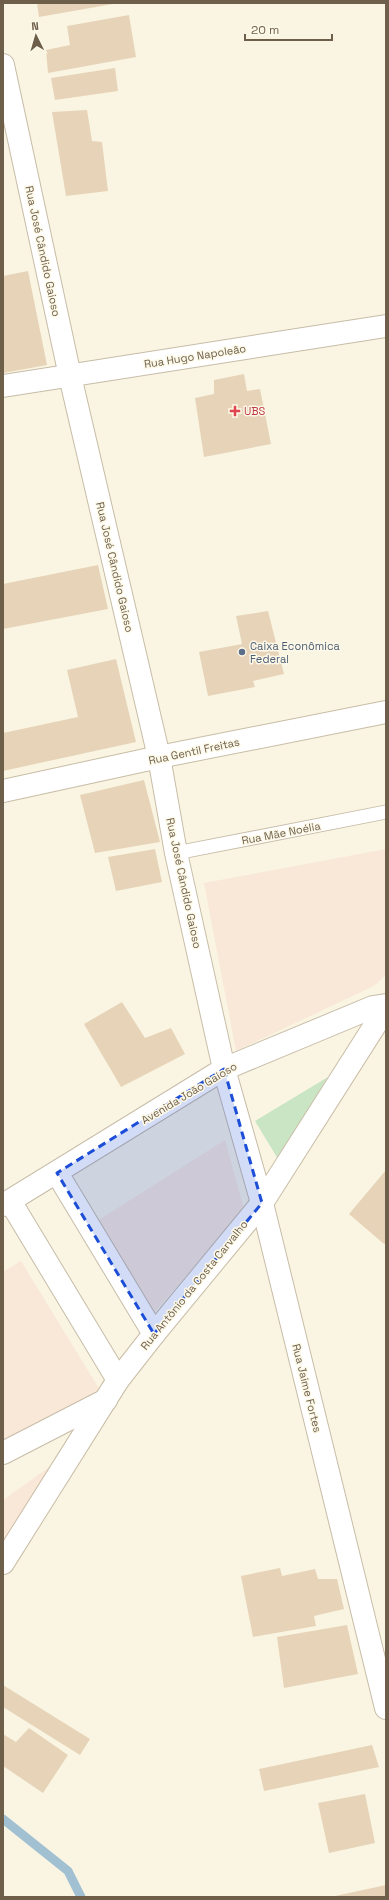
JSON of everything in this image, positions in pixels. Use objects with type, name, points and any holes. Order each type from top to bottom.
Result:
[{"type":"street","name":"Rua José Cândido Gaioso","points":[[3,65],[70,376],[159,758],[176,853],[224,1069]]},
{"type":"street","name":"Rua Hugo Napoleão","points":[[3,386],[386,326]]},
{"type":"street","name":"Rua Gentil Freitas","points":[[3,792],[159,758],[386,712]]},
{"type":"street","name":"Avenida João Gaioso","points":[[6,1203],[224,1069],[373,1007],[386,1007]]},
{"type":"street","name":"Rua Antônio da Costa Carvalho","points":[[3,1563],[118,1380],[262,1203],[386,1007]]},
{"type":"street","name":"Rua Jaime Fortes","points":[[224,1069],[262,1203],[386,1708]]},
{"type":"street","points":[[57,1173],[154,1334]]},
{"type":"street","points":[[6,1203],[118,1380]]},
{"type":"street","points":[[3,1453],[106,1400]]},
{"type":"lane","name":"Rua Mãe Noélia","points":[[176,853],[386,812]]},
{"type":"highlighted area","points":[[224,1069],[262,1203],[154,1334],[57,1173]]},
{"type":"shaded area","points":[[386,849],[386,975],[374,986],[236,1051],[204,883]]},
{"type":"shaded area","points":[[225,1140],[244,1209],[153,1314],[97,1221]]},
{"type":"shaded area","points":[[21,1261],[106,1400],[3,1459],[3,1272]]},
{"type":"shaded area","points":[[52,1465],[3,1558],[3,1500]]},
{"type":"green space","points":[[328,1077],[278,1159],[255,1121]]},
{"type":"building","points":[[37,3],[113,3],[113,4],[39,17]]},
{"type":"building","points":[[129,15],[136,57],[48,73],[46,50],[70,45],[67,26]]},
{"type":"building","points":[[115,68],[118,91],[55,100],[51,78]]},
{"type":"building","points":[[87,110],[92,141],[102,142],[108,191],[66,196],[52,112]]},
{"type":"building","points":[[28,271],[47,365],[3,373],[3,276]]},
{"type":"building","points":[[244,374],[247,391],[260,389],[271,444],[204,457],[195,398],[214,394],[214,380]]},
{"type":"building","points":[[98,565],[108,609],[3,629],[3,584]]},
{"type":"building","points":[[268,611],[284,674],[253,681],[255,687],[208,696],[199,652],[242,644],[236,616]]},
{"type":"building","points":[[116,659],[136,742],[3,771],[3,733],[78,717],[67,670]]},
{"type":"building","points":[[144,780],[160,842],[95,853],[80,795]]},
{"type":"building","points":[[155,849],[162,882],[116,891],[108,857]]},
{"type":"building","points":[[122,1002],[145,1038],[171,1028],[185,1054],[121,1087],[84,1024]]},
{"type":"building","points":[[386,1170],[386,1243],[384,1244],[349,1214]]},
{"type":"building","points":[[280,1568],[282,1576],[315,1569],[318,1579],[337,1579],[344,1609],[314,1616],[316,1626],[253,1637],[241,1576]]},
{"type":"building","points":[[347,1625],[358,1674],[284,1688],[277,1637]]},
{"type":"building","points":[[3,1685],[90,1739],[80,1755],[3,1707]]},
{"type":"building","points":[[29,1728],[68,1755],[43,1793],[3,1766],[3,1734],[16,1742]]},
{"type":"building","points":[[372,1745],[379,1767],[264,1791],[259,1769]]},
{"type":"building","points":[[365,1794],[375,1843],[329,1853],[318,1803]]},
{"type":"building","points":[[386,1885],[386,1897],[335,1897],[335,1896]]},
{"type":"waterway","points":[[3,1819],[68,1871],[81,1897]]},
{"type":"place","name":"UBS","points":[[235,411]]},
{"type":"place","name":"Caixa Econômica Federal","points":[[242,652]]}]
